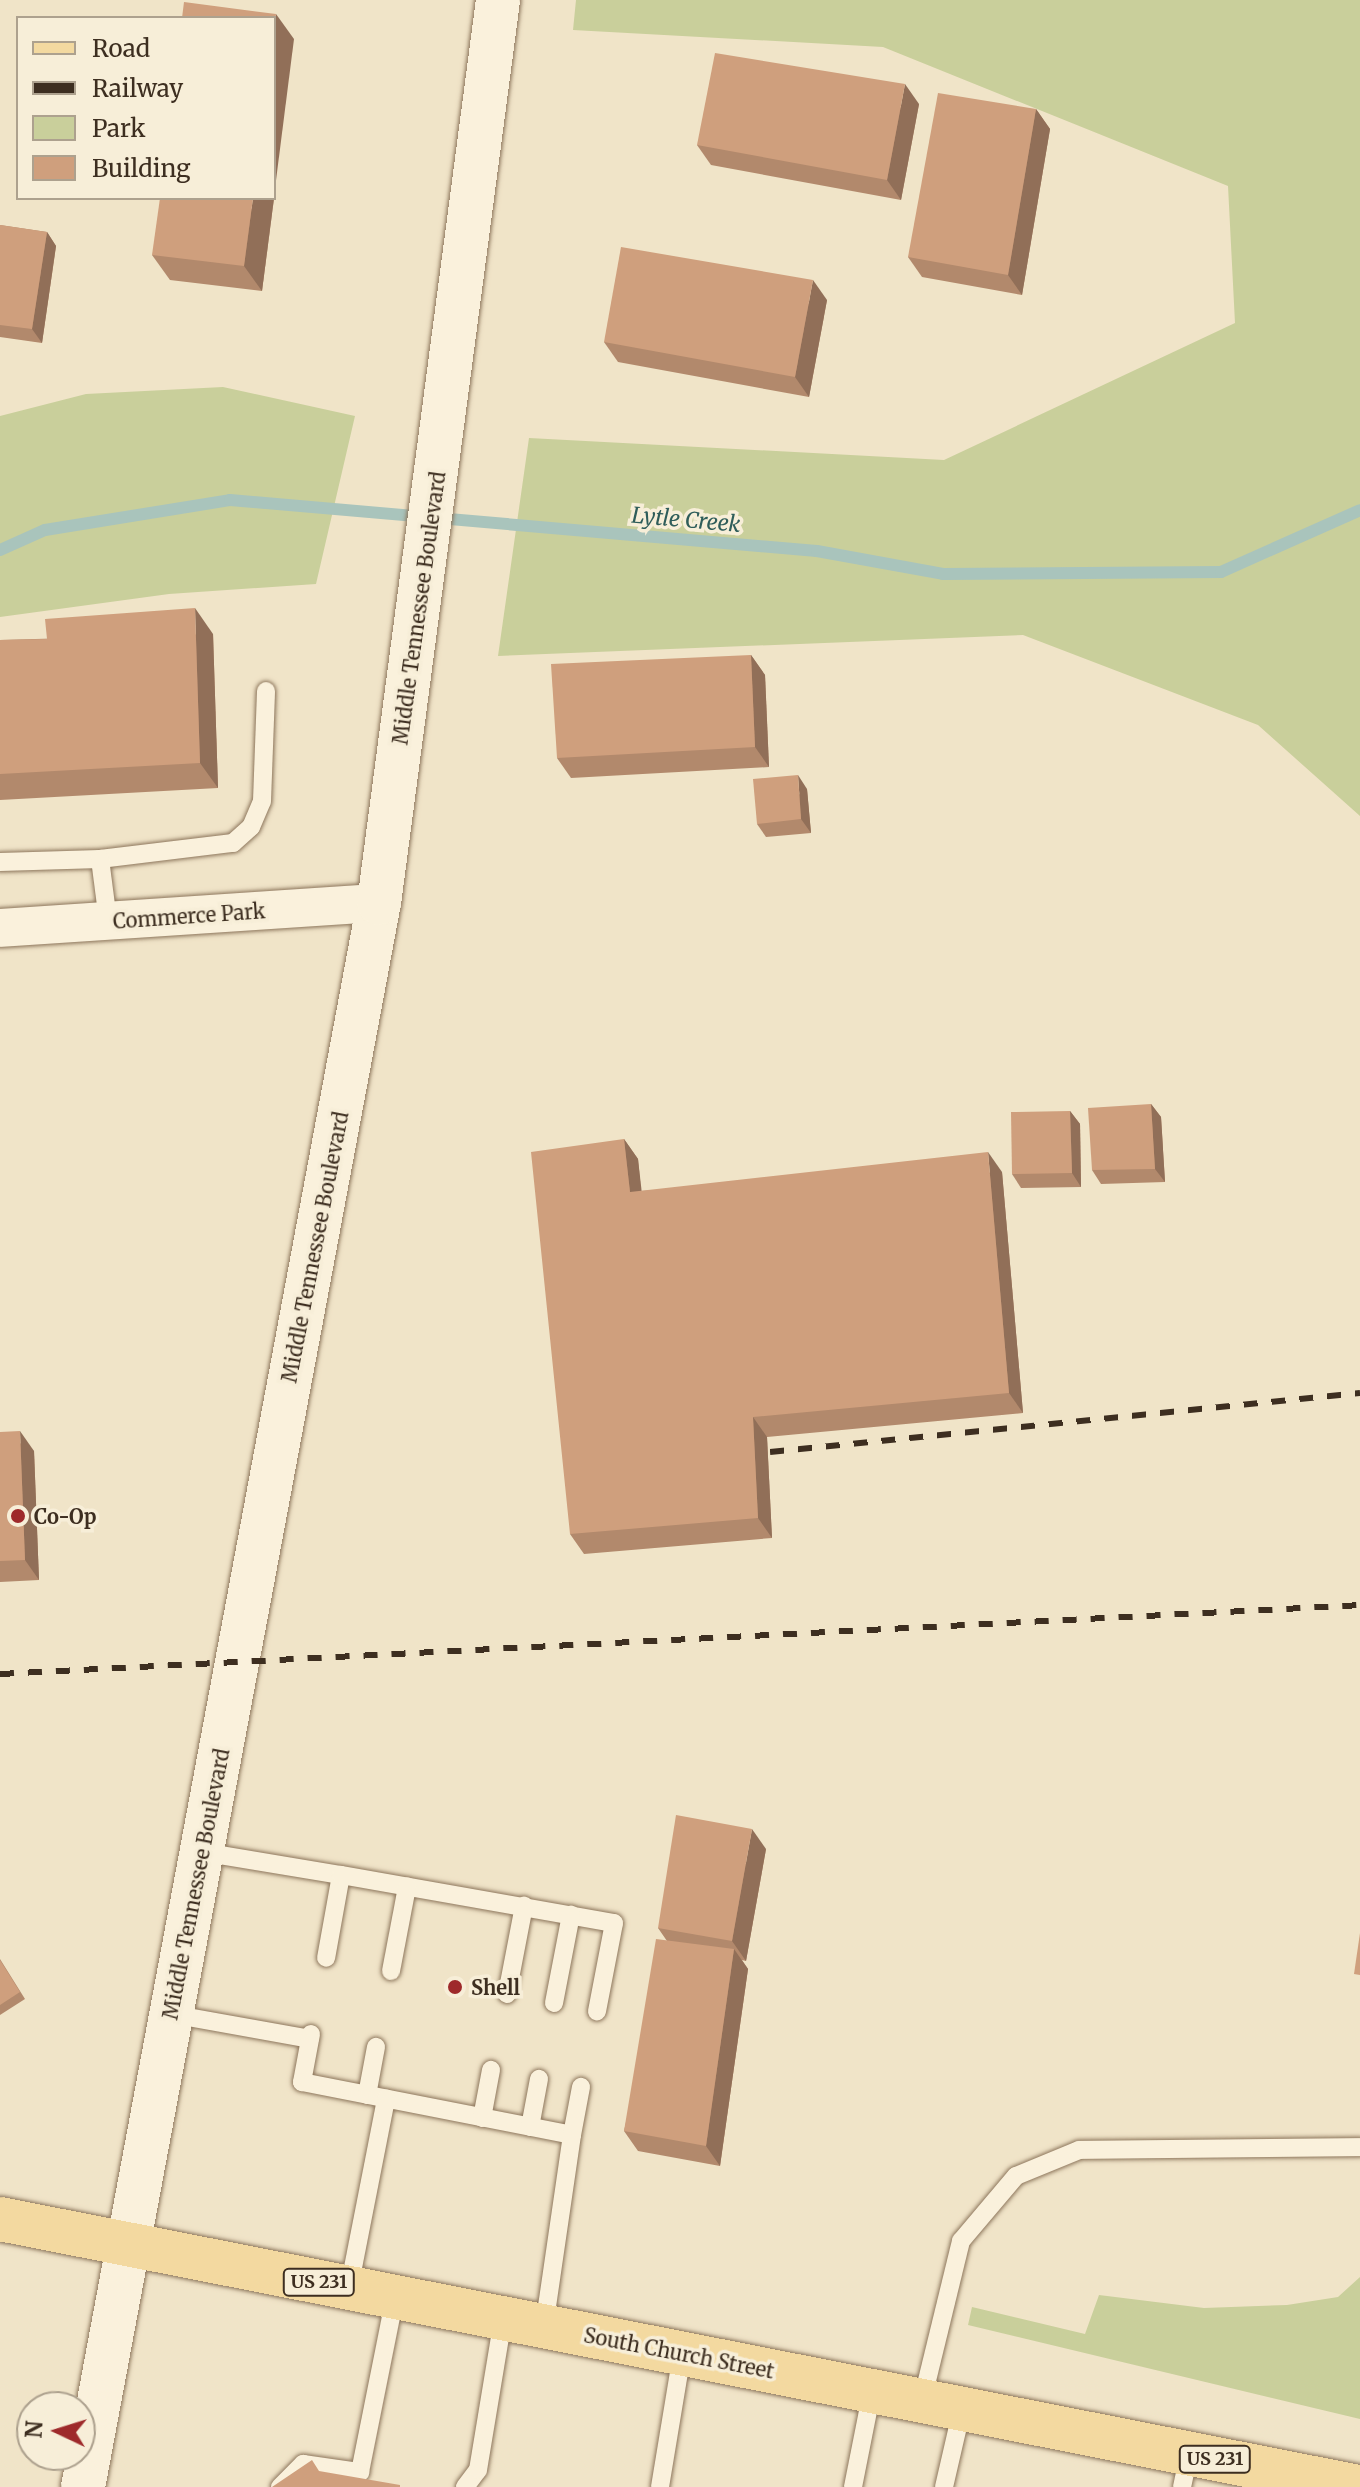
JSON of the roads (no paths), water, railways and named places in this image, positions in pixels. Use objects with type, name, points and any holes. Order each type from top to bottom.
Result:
[{"type":"main road","name":"Middle Tennessee Boulevard","points":[[83,2487],[379,903],[498,0]]},
{"type":"main road","name":"South Church Street","points":[[0,2219],[942,2405],[1186,2470],[1359,2487]]},
{"type":"street","name":"Commerce Park","points":[[0,928],[379,903]]},
{"type":"lane","points":[[0,862],[100,859],[233,843],[251,827],[262,801],[266,691]]},
{"type":"lane","points":[[100,859],[108,921]]},
{"type":"lane","points":[[202,1852],[614,1923],[597,2011]]},
{"type":"lane","points":[[326,1958],[341,1875]]},
{"type":"lane","points":[[391,1971],[407,1887]]},
{"type":"lane","points":[[507,1994],[524,1906]]},
{"type":"lane","points":[[554,2003],[571,1915]]},
{"type":"lane","points":[[171,2014],[311,2036],[302,2082],[572,2135]]},
{"type":"lane","points":[[367,2095],[376,2047]]},
{"type":"lane","points":[[482,2118],[491,2070]]},
{"type":"lane","points":[[530,2127],[539,2079]]},
{"type":"lane","points":[[465,2487],[478,2470],[524,2322],[572,2135],[581,2087]]},
{"type":"lane","points":[[349,2288],[386,2099]]},
{"type":"lane","points":[[944,2487],[942,2405],[961,2241],[1016,2176],[1079,2150],[1360,2147]]},
{"type":"lane","points":[[280,2487],[303,2464],[360,2472],[395,2297]]},
{"type":"lane","points":[[660,2487],[682,2354]]},
{"type":"lane","points":[[853,2487],[872,2391]]},
{"type":"waterway","name":"Lytle Creek","points":[[0,550],[45,530],[230,500],[817,551],[943,574],[1221,572],[1360,510]]},
{"type":"railway","points":[[770,1452],[1360,1393]]},
{"type":"railway","points":[[0,1674],[1360,1605]]},
{"type":"place","name":"Co-Op","points":[[18,1516]]},
{"type":"place","name":"Shell","points":[[455,1987]]}]
